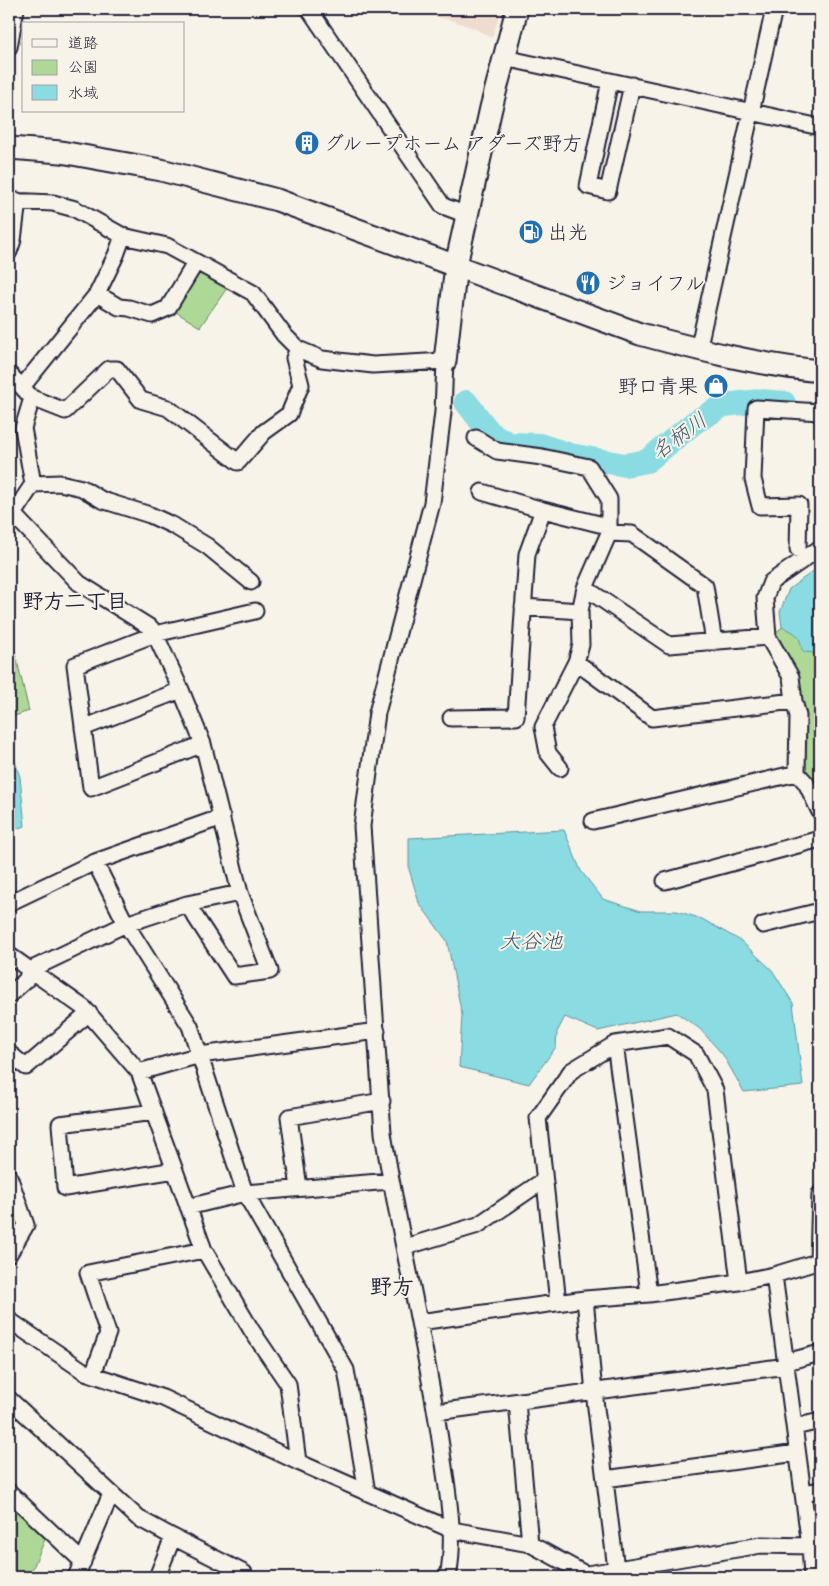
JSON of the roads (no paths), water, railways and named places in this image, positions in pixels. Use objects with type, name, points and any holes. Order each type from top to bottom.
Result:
[{"type":"street","points":[[9,47],[16,9]]},
{"type":"street","points":[[309,9],[443,206],[467,215]]},
{"type":"street","points":[[448,1577],[452,1530],[436,1412],[383,1133],[362,826],[377,713],[432,504],[443,412],[444,361],[456,265],[490,108],[517,9]]},
{"type":"street","points":[[698,350],[774,9]]},
{"type":"street","points":[[505,58],[820,127]]},
{"type":"street","points":[[610,80],[588,186],[608,191],[632,85]]},
{"type":"street","points":[[9,148],[61,152],[161,170],[277,200],[640,334],[698,350],[820,371]]},
{"type":"street","points":[[9,252],[13,240],[13,201],[52,203],[75,208],[123,236],[167,246],[253,294],[284,335],[298,349],[322,359],[373,365],[444,361]]},
{"type":"street","points":[[123,236],[97,294],[27,393],[23,428],[33,484],[11,516],[78,583],[151,628],[155,634],[203,744],[240,893],[270,971],[234,976],[187,904]]},
{"type":"street","points":[[97,294],[119,307],[152,315],[168,308],[196,262]]},
{"type":"street","points":[[9,374],[27,393],[65,411],[109,369],[117,370],[141,400],[168,408],[238,462],[264,432],[289,414],[301,385],[294,358],[298,349]]},
{"type":"street","points":[[798,549],[799,505],[760,506],[752,479],[756,408],[820,412]]},
{"type":"street","points":[[476,438],[497,451],[542,457],[589,467],[609,499],[609,529],[586,588],[580,611],[581,645],[576,662],[543,727],[548,753],[560,768]]},
{"type":"street","points":[[33,484],[60,483],[82,488],[102,500],[150,515],[174,526],[207,546],[251,582]]},
{"type":"street","points":[[482,492],[632,534],[705,586],[714,642]]},
{"type":"street","points":[[451,718],[516,717],[527,554],[543,510]]},
{"type":"street","points":[[820,548],[771,582],[765,598],[768,637],[791,677],[798,716],[797,773],[806,783],[820,812]]},
{"type":"street","points":[[586,588],[669,644],[768,637]]},
{"type":"street","points":[[524,607],[580,611]]},
{"type":"street","points":[[203,744],[91,788],[75,665],[155,634],[255,610]]},
{"type":"street","points":[[576,662],[652,718],[794,701]]},
{"type":"street","points":[[83,728],[181,690]]},
{"type":"street","points":[[593,821],[797,773]]},
{"type":"street","points":[[9,903],[95,862],[222,817]]},
{"type":"street","points":[[665,881],[820,839]]},
{"type":"street","points":[[95,862],[126,924],[190,1026],[245,1193],[346,1370],[367,1492]]},
{"type":"street","points":[[9,995],[26,980],[30,970],[126,924],[187,904],[240,893]]},
{"type":"street","points":[[763,925],[820,911]]},
{"type":"street","points":[[9,955],[84,1008],[139,1072],[204,1250],[252,1331],[288,1384],[298,1462]]},
{"type":"street","points":[[9,1053],[26,1067],[89,1013]]},
{"type":"street","points":[[139,1072],[200,1055],[377,1031]]},
{"type":"street","points":[[558,1303],[538,1118],[572,1071],[615,1044],[668,1036],[696,1054],[715,1090],[739,1282]]},
{"type":"street","points":[[615,1044],[649,1294]]},
{"type":"street","points":[[299,1188],[289,1117],[382,1101]]},
{"type":"street","points":[[154,1112],[60,1124],[65,1188],[175,1170]]},
{"type":"street","points":[[9,1176],[26,1225],[9,1254]]},
{"type":"street","points":[[405,1247],[478,1225],[544,1180]]},
{"type":"street","points":[[188,1207],[245,1193],[391,1181]]},
{"type":"street","points":[[419,1322],[585,1299],[649,1294],[739,1282],[774,1275],[819,1261],[820,1194]]},
{"type":"street","points":[[93,1374],[108,1333],[88,1273],[204,1250]]},
{"type":"street","points":[[774,1275],[810,1546],[816,1560],[812,1577]]},
{"type":"street","points":[[585,1299],[594,1392],[616,1568]]},
{"type":"street","points":[[9,1320],[85,1372],[163,1398],[298,1462],[452,1530],[530,1544],[588,1576],[616,1568],[761,1545],[810,1546]]},
{"type":"street","points":[[436,1412],[594,1392],[786,1364],[820,1353]]},
{"type":"street","points":[[9,1399],[138,1518],[244,1573],[242,1577]]},
{"type":"street","points":[[516,1402],[530,1544]]},
{"type":"street","points":[[794,1427],[820,1421]]},
{"type":"street","points":[[605,1479],[797,1452]]},
{"type":"street","points":[[804,1493],[820,1490]]},
{"type":"street","points":[[9,1492],[83,1562]]},
{"type":"street","points":[[76,1577],[111,1494]]},
{"type":"street","points":[[157,1577],[173,1537]]},
{"type":"water","points":[[820,566],[820,671],[816,655],[804,652],[796,635],[782,627],[780,612],[789,589]]},
{"type":"water","points":[[9,742],[20,777],[25,826],[9,831]]},
{"type":"water","name":"大谷池","points":[[564,830],[581,871],[603,899],[641,911],[677,911],[702,919],[741,941],[772,970],[793,1003],[803,1086],[744,1092],[723,1055],[700,1029],[677,1013],[598,1031],[565,1017],[557,1032],[556,1047],[529,1084],[459,1067],[462,1015],[447,941],[419,903],[409,869],[409,838]]},
{"type":"waterway","name":"名柄川","points":[[466,402],[490,433],[509,444],[539,445],[570,455],[625,465],[647,461],[695,422],[724,405],[760,401],[784,403]]},
{"type":"place","name":"グループホーム アダーズ野方","points":[[307,143]]},
{"type":"place","name":"出光","points":[[531,232]]},
{"type":"place","name":"ジョイフル","points":[[588,283]]},
{"type":"place","name":"野口青果","points":[[716,386]]},
{"type":"district","name":"野方二丁目","points":[[75,601]]},
{"type":"district","name":"野方","points":[[392,1286]]}]
